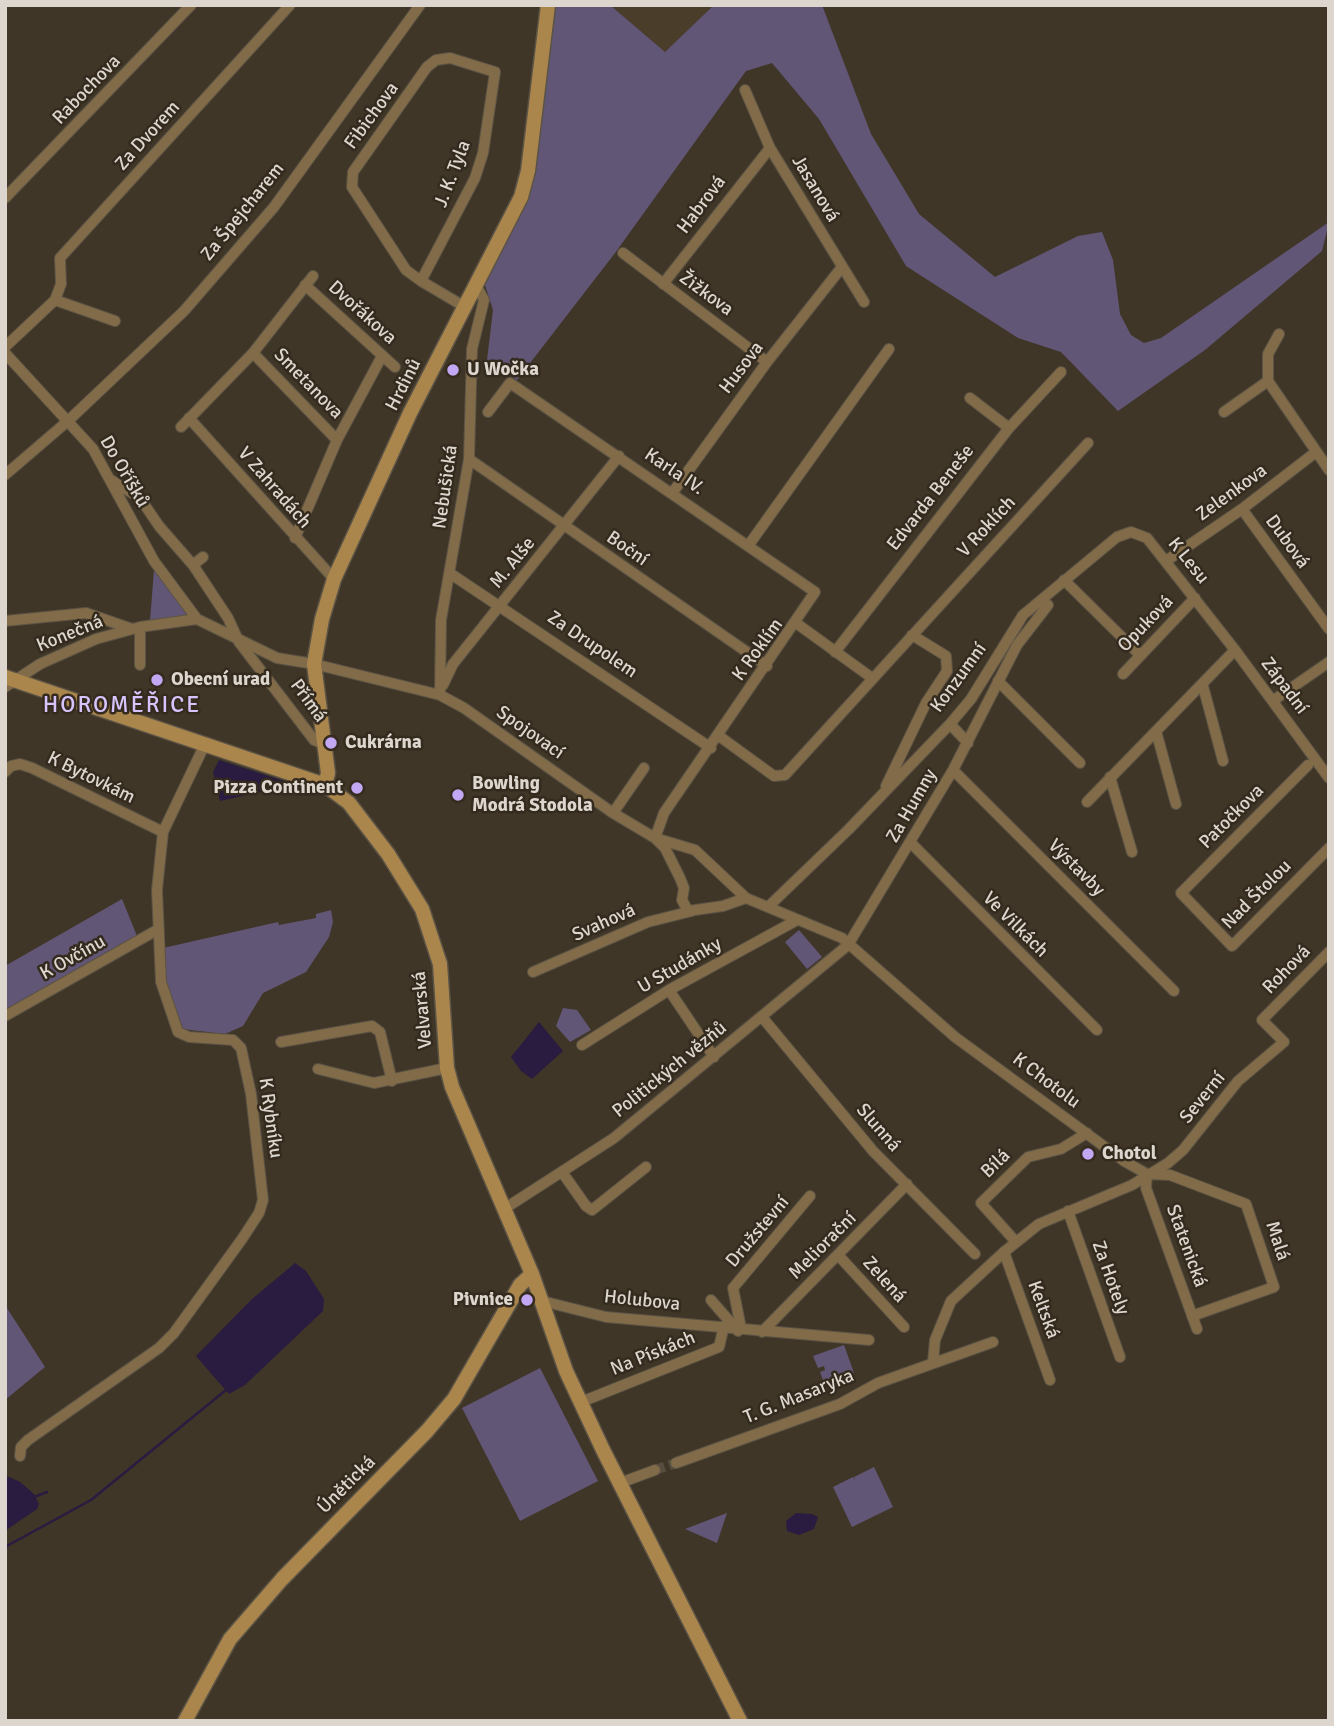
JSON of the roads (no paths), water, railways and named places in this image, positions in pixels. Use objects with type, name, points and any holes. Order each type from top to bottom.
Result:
[{"type":"street","name":"Rabochova","points":[[5,198],[191,5]]},
{"type":"street","name":"Za Dvorem","points":[[55,300],[61,284],[60,258],[290,5]]},
{"type":"street","name":"Za Špejcharem","points":[[5,475],[69,420],[184,311],[258,226],[420,5]]},
{"type":"street","name":"Hrdinů","points":[[325,785],[328,773],[314,664],[322,619],[334,579],[410,413],[521,197],[528,171],[548,5]]},
{"type":"street","name":"J. K. Tyla","points":[[421,281],[475,177],[483,153],[495,72],[477,69],[450,58],[436,60],[427,67]]},
{"type":"street","name":"Fibichova","points":[[421,281],[406,270],[352,187],[353,172],[427,67]]},
{"type":"street","name":"Jasanová","points":[[745,90],[770,148],[864,302]]},
{"type":"street","name":"Habrová","points":[[663,284],[770,148]]},
{"type":"street","name":"Žižkova","points":[[623,253],[767,362]]},
{"type":"street","name":"Husova","points":[[673,492],[767,362],[842,267]]},
{"type":"street","points":[[181,427],[253,353],[313,276]]},
{"type":"street","points":[[421,281],[465,307]]},
{"type":"street","name":"Dvořákova","points":[[305,285],[395,367]]},
{"type":"street","name":"Nebušická","points":[[440,695],[440,620],[451,574],[469,459],[472,349],[484,300],[477,287]]},
{"type":"street","points":[[5,347],[55,300],[115,321]]},
{"type":"street","points":[[1279,334],[1268,354],[1268,381],[1329,470]]},
{"type":"street","points":[[748,546],[889,349]]},
{"type":"street","name":"Do Oříšků","points":[[5,353],[93,449],[154,561],[197,619]]},
{"type":"street","name":"Smetanova","points":[[253,353],[337,440]]},
{"type":"street","points":[[295,538],[337,440],[382,356]]},
{"type":"street","name":"Edvarda Beneše","points":[[835,652],[1009,428],[1061,372]]},
{"type":"street","points":[[1224,412],[1268,381]]},
{"type":"street","name":"Karla IV.","points":[[488,412],[510,383],[673,492],[815,592],[796,623]]},
{"type":"street","points":[[970,397],[1009,428]]},
{"type":"street","name":"V Zahradách","points":[[190,418],[334,579]]},
{"type":"street","name":"V Roklích","points":[[912,635],[1088,443]]},
{"type":"street","name":"Zelenkova","points":[[1166,561],[1242,509],[1316,452]]},
{"type":"street","name":"M. Alše","points":[[440,695],[445,676],[619,456]]},
{"type":"street","name":"Boční","points":[[469,459],[767,666]]},
{"type":"street","points":[[111,480],[140,498],[159,526],[193,565],[228,618],[239,642]]},
{"type":"street","name":"Dubová","points":[[1242,509],[1329,629]]},
{"type":"street","name":"K Lesu","points":[[1030,609],[1126,532],[1147,538],[1235,650]]},
{"type":"street","points":[[193,565],[203,557]]},
{"type":"street","name":"Za Drupolem","points":[[451,574],[711,748]]},
{"type":"street","points":[[1064,580],[1140,655]]},
{"type":"street","name":"Opuková","points":[[1123,674],[1195,598]]},
{"type":"street","name":"Za Humny","points":[[848,945],[953,770],[1008,660],[1027,629],[1048,605]]},
{"type":"street","name":"Konzumní","points":[[768,907],[950,723],[971,699],[1023,615],[1030,609]]},
{"type":"street","points":[[5,621],[86,613],[136,628],[140,665]]},
{"type":"street","name":"Konečná","points":[[8,681],[66,651],[136,628],[197,619]]},
{"type":"street","name":"Spojovací","points":[[197,619],[239,642],[277,658],[314,664],[440,695],[473,714],[613,813],[655,838],[695,850],[746,898],[833,933],[848,945]]},
{"type":"street","name":"K Roklím","points":[[655,838],[664,813],[796,623],[873,678]]},
{"type":"street","points":[[719,736],[774,776],[781,777],[912,635]]},
{"type":"street","name":"Konzumní","points":[[882,794],[926,703],[947,671],[946,656],[912,635]]},
{"type":"street","name":"Přímá","points":[[239,642],[314,740],[324,744]]},
{"type":"street","points":[[1087,802],[1203,686],[1235,650]]},
{"type":"street","name":"Západní","points":[[1235,650],[1329,778]]},
{"type":"street","points":[[1000,652],[1008,660]]},
{"type":"street","points":[[1274,700],[1329,662]]},
{"type":"street","name":"Velvarská","points":[[8,681],[325,785],[349,803],[364,820],[422,909],[440,964],[447,1068],[452,1087],[532,1274],[581,1402],[740,1721]]},
{"type":"street","points":[[998,681],[1080,763]]},
{"type":"street","points":[[1203,686],[1223,761]]},
{"type":"street","points":[[297,715],[319,710]]},
{"type":"street","points":[[950,723],[968,743]]},
{"type":"street","points":[[1156,731],[1176,804]]},
{"type":"street","name":"K Rybníku","points":[[20,1456],[21,1447],[28,1440],[159,1348],[174,1333],[259,1213],[263,1199],[251,1094],[241,1048],[233,1040],[189,1037],[178,1032],[161,982],[157,890],[163,832],[205,744]]},
{"type":"street","name":"K Bytovkám","points":[[5,772],[11,766],[20,764],[32,768],[163,832]]},
{"type":"street","name":"Patočkova","points":[[1181,893],[1308,765]]},
{"type":"street","points":[[613,813],[644,768]]},
{"type":"street","name":"Výstavby","points":[[953,770],[1174,991]]},
{"type":"street","points":[[1110,778],[1132,852]]},
{"type":"street","points":[[655,838],[665,848],[680,878],[684,907],[692,911]]},
{"type":"street","name":"Ve Vilkách","points":[[911,843],[1097,1030]]},
{"type":"street","name":"Nad Štolou","points":[[1181,893],[1232,946],[1329,848]]},
{"type":"street","name":"Svahová","points":[[533,972],[648,922],[723,906],[746,898]]},
{"type":"street","name":"U Studánky","points":[[582,1045],[668,990],[797,920]]},
{"type":"street","name":"K Ovčínu","points":[[5,1016],[157,930]]},
{"type":"street","name":"Politických vězňů","points":[[504,1209],[614,1138],[848,945]]},
{"type":"street","name":"K Chotolu","points":[[848,945],[955,1037],[1147,1174],[1170,1175],[1246,1204]]},
{"type":"street","name":"Rohová","points":[[1284,1042],[1262,1020],[1329,952]]},
{"type":"street","points":[[668,990],[715,1057]]},
{"type":"street","name":"Slunná","points":[[762,1017],[873,1151],[975,1254]]},
{"type":"street","points":[[281,1042],[372,1026],[380,1032],[392,1081]]},
{"type":"street","name":"Severní","points":[[1147,1174],[1168,1163],[1183,1150],[1238,1082],[1284,1042]]},
{"type":"street","points":[[318,1069],[374,1083],[447,1068]]},
{"type":"street","name":"Bílá","points":[[1016,1242],[981,1203],[1028,1157],[1060,1149],[1087,1133]]},
{"type":"street","points":[[562,1172],[586,1206],[592,1210],[646,1167]]},
{"type":"street","points":[[933,1362],[935,1340],[951,1301],[1004,1252],[1039,1224],[1132,1185],[1147,1174]]},
{"type":"street","name":"Statenická","points":[[1147,1174],[1146,1188],[1197,1329]]},
{"type":"street","name":"Meliorační","points":[[762,1332],[907,1184]]},
{"type":"street","name":"Družstevní","points":[[738,1331],[740,1323],[733,1288],[810,1196]]},
{"type":"street","name":"Malá","points":[[1192,1316],[1274,1287],[1246,1204]]},
{"type":"street","name":"Za Hotely","points":[[1068,1211],[1120,1357]]},
{"type":"street","name":"Keltská","points":[[1004,1252],[1050,1380]]},
{"type":"street","name":"Zelená","points":[[839,1256],[904,1327]]},
{"type":"street","name":"Únětická","points":[[185,1721],[230,1639],[282,1579],[427,1431],[454,1399],[520,1284],[532,1274]]},
{"type":"street","points":[[711,1300],[738,1331]]},
{"type":"street","name":"Holubova","points":[[542,1301],[606,1317],[724,1326],[738,1331],[869,1340]]},
{"type":"street","name":"Na Pískách","points":[[581,1402],[719,1347],[724,1326]]},
{"type":"street","name":"T. G. Masaryka","points":[[676,1463],[840,1404],[878,1383],[993,1342]]},
{"type":"street","points":[[621,1483],[655,1470]]},
{"type":"waterway","points":[[5,1547],[91,1500],[226,1390]]},
{"type":"waterway","points":[[34,1497],[47,1492]]},
{"type":"tunnel","points":[[655,1470],[676,1463]]},
{"type":"place","name":"U Wočka","points":[[453,370]]},
{"type":"place","name":"Obecní urad","points":[[157,680]]},
{"type":"place","name":"Cukrárna","points":[[331,743]]},
{"type":"place","name":"Pizza Continent","points":[[357,788]]},
{"type":"place","name":"Bowling Modrá Stodola","points":[[458,795]]},
{"type":"place","name":"Chotol","points":[[1088,1154]]},
{"type":"place","name":"Pivnice","points":[[527,1300]]},
{"type":"district","name":"HOROMĚŘICE","points":[[122,706]]}]
